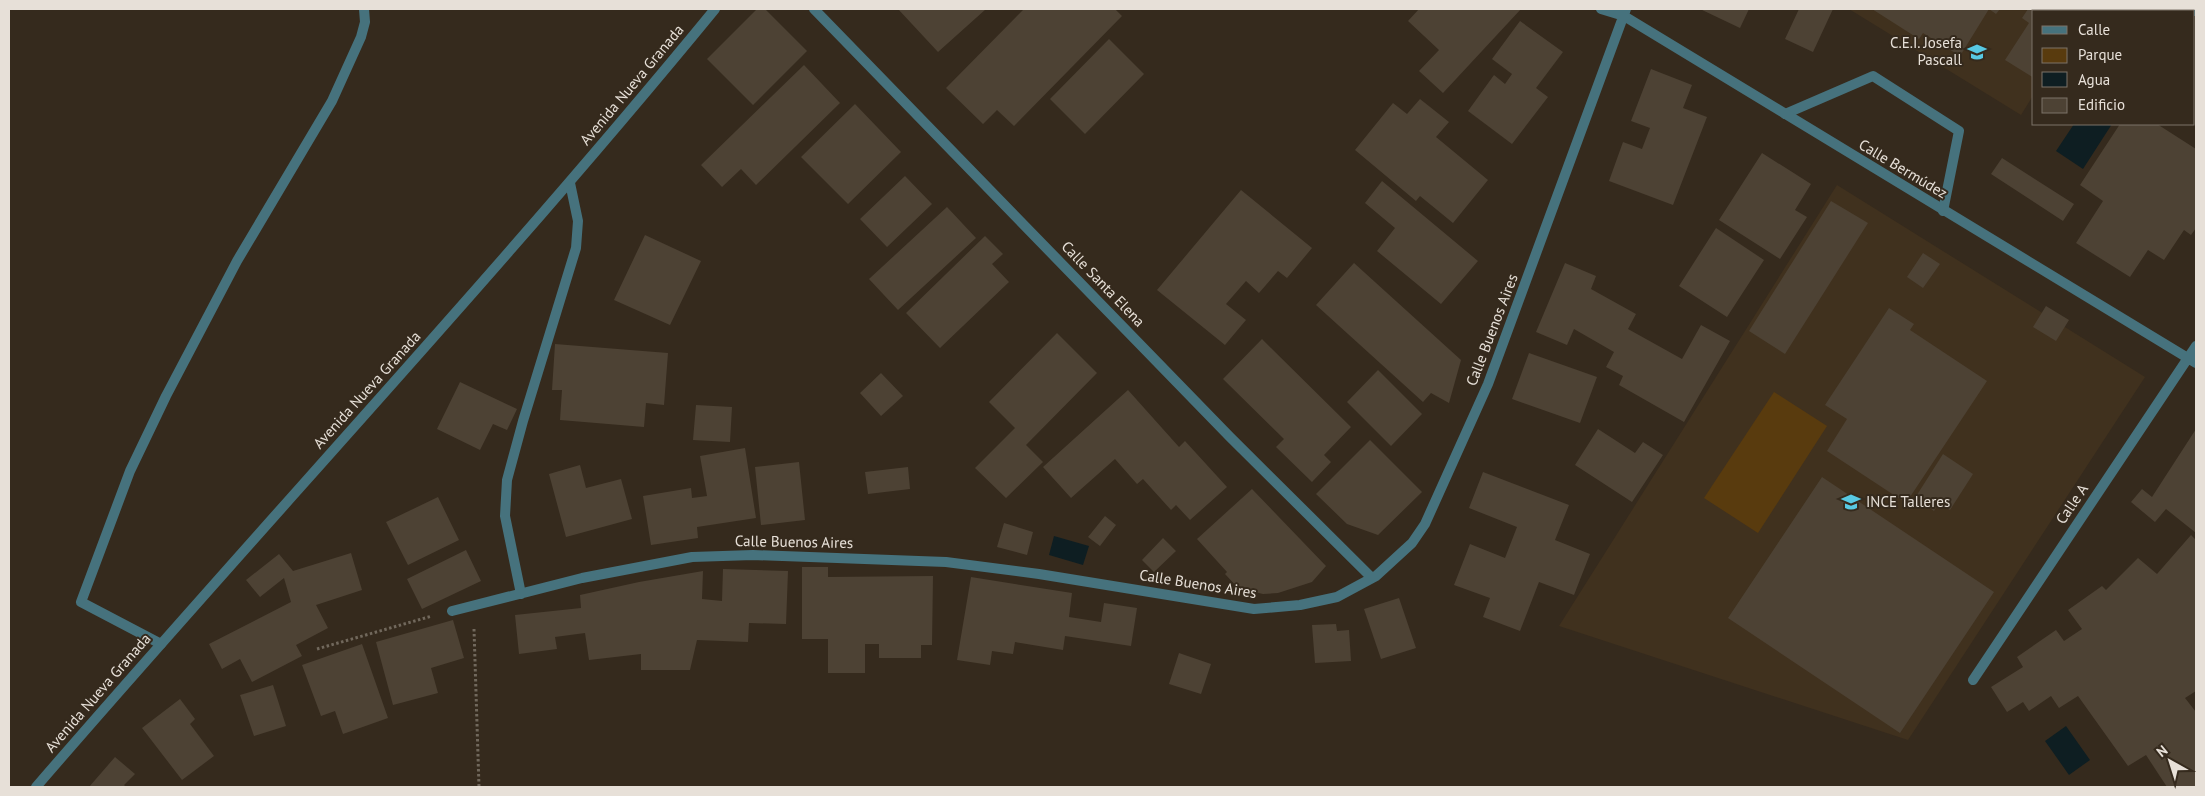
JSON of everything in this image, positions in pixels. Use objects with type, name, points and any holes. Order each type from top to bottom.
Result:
[{"type":"street","points":[[160,644],[81,602],[130,471],[166,396],[237,261],[332,101],[361,37],[365,22],[364,9]]},
{"type":"street","name":"Avenida Nueva Granada","points":[[36,787],[160,644],[570,183],[716,9]]},
{"type":"street","name":"Calle Santa Elena","points":[[814,9],[1224,430],[1372,578]]},
{"type":"street","name":"Calle Bermúdez","points":[[1601,9],[1625,12],[1785,114],[2192,361]]},
{"type":"street","name":"Calle Buenos Aires","points":[[452,611],[582,578],[692,556],[744,555],[946,562],[1039,574],[1254,609],[1300,605],[1337,597],[1372,578],[1412,543],[1425,524],[1488,384],[1625,12]]},
{"type":"street","points":[[1785,114],[1873,76],[1959,131],[1943,211]]},
{"type":"street","points":[[521,594],[505,516],[507,480],[576,248],[578,221],[570,183]]},
{"type":"street","name":"Calle A","points":[[1973,680],[2192,361],[2196,346]]},
{"type":"path","points":[[317,649],[452,611]]},
{"type":"path","points":[[474,634],[479,787]]},
{"type":"shaded area","name":"C.E.I. Josefa Pascall","points":[[1849,9],[2084,9],[2032,10],[2032,97],[2021,115]]},
{"type":"shaded area","name":"INCE Talleres","points":[[1837,185],[2145,377],[1908,740],[1559,626]]},
{"type":"green space","points":[[1774,392],[1827,426],[1758,533],[1704,498]]},
{"type":"water","points":[[2073,125],[2111,125],[2083,169],[2056,151]]},
{"type":"water","points":[[1054,536],[1089,546],[1083,565],[1049,555]]},
{"type":"water","points":[[2066,726],[2090,760],[2069,775],[2045,741]]},
{"type":"building","points":[[757,9],[765,9],[807,51],[753,105],[707,59]]},
{"type":"building","points":[[898,9],[986,9],[938,52]]},
{"type":"building","points":[[1024,9],[1115,9],[1122,16],[1014,126],[997,110],[983,124],[946,88]]},
{"type":"building","points":[[1419,9],[1521,9],[1443,93],[1419,71],[1439,50],[1408,21]]},
{"type":"building","points":[[1700,9],[1749,9],[1740,28]]},
{"type":"building","points":[[1799,9],[1833,9],[1813,52],[1785,39]]},
{"type":"building","points":[[1872,9],[1989,9],[1960,56],[1923,33],[1919,39]]},
{"type":"building","points":[[1989,9],[2000,9],[1996,14]]},
{"type":"building","points":[[2028,9],[2080,9],[2032,10],[2032,77],[2005,60],[2029,23],[2022,18]]},
{"type":"building","points":[[1520,21],[1563,52],[1536,88],[1548,97],[1512,144],[1468,111],[1494,75],[1505,84],[1512,74],[1492,59]]},
{"type":"building","points":[[1109,39],[1144,74],[1085,134],[1050,99]]},
{"type":"building","points":[[804,65],[840,103],[756,185],[741,169],[722,187],[701,165]]},
{"type":"building","points":[[1651,69],[1692,85],[1683,108],[1707,117],[1673,205],[1609,181],[1623,142],[1642,149],[1650,128],[1631,121]]},
{"type":"building","points":[[1420,99],[1449,122],[1436,137],[1488,180],[1453,223],[1420,196],[1416,201],[1355,150],[1393,103],[1407,114]]},
{"type":"building","points":[[855,104],[901,152],[848,204],[801,157]]},
{"type":"building","points":[[2119,125],[2159,125],[2196,149],[2196,228],[2191,235],[2184,230],[2164,260],[2148,250],[2130,277],[2076,243],[2103,201],[2080,185]]},
{"type":"building","points":[[1762,153],[1811,184],[1795,210],[1807,217],[1780,259],[1719,220]]},
{"type":"building","points":[[2002,158],[2074,204],[2063,221],[1991,174]]},
{"type":"building","points":[[905,176],[932,204],[887,247],[860,219]]},
{"type":"building","points":[[1382,181],[1478,261],[1441,304],[1377,251],[1395,228],[1365,203]]},
{"type":"building","points":[[1241,190],[1312,248],[1287,278],[1278,271],[1259,293],[1246,281],[1226,304],[1246,320],[1225,345],[1157,290]]},
{"type":"building","points":[[1831,201],[1868,223],[1785,354],[1749,331]]},
{"type":"building","points":[[947,207],[976,238],[898,310],[869,279]]},
{"type":"building","points":[[1716,228],[1764,260],[1727,317],[1679,286]]},
{"type":"building","points":[[645,235],[701,261],[670,325],[614,300]]},
{"type":"building","points":[[985,236],[1003,254],[992,264],[1009,282],[940,348],[906,313]]},
{"type":"building","points":[[1923,253],[1940,264],[1923,288],[1907,277]]},
{"type":"building","points":[[1354,263],[1461,360],[1449,403],[1431,393],[1423,402],[1316,305]]},
{"type":"building","points":[[1565,263],[1596,276],[1591,289],[1636,314],[1628,329],[1682,359],[1701,325],[1730,341],[1684,422],[1619,385],[1623,376],[1606,367],[1614,352],[1574,329],[1567,345],[1536,332]]},
{"type":"building","points":[[2046,306],[2069,320],[2056,341],[2033,327]]},
{"type":"building","points":[[1889,308],[1914,324],[1910,330],[1987,381],[1906,503],[1827,451],[1847,419],[1825,405]]},
{"type":"building","points":[[1057,333],[1097,373],[1026,445],[1043,462],[1006,498],[975,468],[1015,428],[989,402]]},
{"type":"building","points":[[1262,339],[1351,427],[1324,455],[1331,462],[1312,482],[1276,447],[1284,439],[1223,379]]},
{"type":"building","points":[[555,344],[668,353],[664,405],[646,403],[644,427],[560,420],[562,390],[552,390]]},
{"type":"building","points":[[1529,353],[1597,377],[1580,423],[1512,399]]},
{"type":"building","points":[[1378,370],[1422,414],[1391,446],[1347,402]]},
{"type":"building","points":[[881,373],[903,396],[881,416],[860,393]]},
{"type":"building","points":[[460,382],[517,409],[507,430],[493,424],[480,450],[437,429]]},
{"type":"building","points":[[1128,390],[1179,447],[1185,441],[1227,487],[1190,520],[1176,505],[1171,510],[1143,479],[1137,484],[1115,459],[1071,498],[1043,467]]},
{"type":"building","points":[[696,405],[732,407],[730,442],[693,440]]},
{"type":"building","points":[[1598,429],[1635,453],[1643,442],[1663,455],[1632,502],[1575,465]]},
{"type":"building","points":[[2196,429],[2196,533],[2166,509],[2155,522],[2131,502],[2142,489],[2152,497]]},
{"type":"building","points":[[1370,440],[1422,492],[1378,535],[1347,524],[1316,494]]},
{"type":"building","points":[[745,448],[756,518],[697,527],[698,538],[651,545],[643,496],[691,488],[692,498],[707,496],[700,456]]},
{"type":"building","points":[[1943,454],[1973,474],[1950,510],[1939,503],[1934,511],[1915,498]]},
{"type":"building","points":[[799,462],[805,520],[761,525],[755,467]]},
{"type":"building","points":[[580,465],[586,488],[621,479],[632,519],[566,537],[549,474]]},
{"type":"building","points":[[908,467],[910,489],[868,494],[865,472]]},
{"type":"building","points":[[1483,472],[1569,505],[1555,540],[1590,554],[1574,595],[1539,582],[1520,631],[1483,617],[1490,598],[1454,585],[1470,544],[1505,558],[1517,527],[1469,508]]},
{"type":"building","points":[[1822,477],[1994,592],[1900,733],[1728,618]]},
{"type":"building","points":[[1252,489],[1326,566],[1312,582],[1278,593],[1263,594],[1238,588],[1225,574],[1227,572],[1197,539]]},
{"type":"building","points":[[438,497],[459,540],[408,565],[386,522]]},
{"type":"building","points":[[1105,516],[1116,525],[1100,546],[1088,537]]},
{"type":"building","points":[[1004,523],[1033,532],[1027,555],[997,547]]},
{"type":"building","points":[[2191,535],[2196,540],[2196,691],[2185,698],[2196,712],[2196,787],[2167,787],[2146,755],[2128,766],[2078,696],[2059,708],[2051,696],[2029,711],[2023,702],[2007,712],[1991,687],[2023,667],[2017,657],[2056,630],[2064,641],[2082,629],[2068,610],[2102,586],[2106,590],[2138,558],[2157,574]]},
{"type":"building","points":[[1163,538],[1176,551],[1154,572],[1142,560]]},
{"type":"building","points":[[466,550],[481,581],[422,609],[407,579]]},
{"type":"building","points":[[351,553],[362,590],[316,605],[328,628],[296,645],[302,656],[252,682],[240,659],[222,669],[209,644],[291,602],[284,578],[260,597],[246,580],[279,554],[293,571]]},
{"type":"building","points":[[802,567],[828,567],[828,577],[933,576],[932,645],[921,645],[921,658],[879,658],[879,644],[865,644],[865,673],[828,673],[828,639],[802,639]]},
{"type":"building","points":[[723,569],[788,571],[786,624],[749,623],[748,642],[697,640],[690,670],[641,670],[641,654],[589,660],[585,633],[555,637],[557,649],[519,654],[515,615],[581,608],[580,595],[703,571],[702,599],[722,601]]},
{"type":"building","points":[[971,577],[1072,593],[1069,617],[1101,622],[1104,603],[1137,608],[1131,646],[1065,636],[1063,650],[1015,642],[1013,654],[992,651],[990,665],[957,660]]},
{"type":"building","points":[[1399,598],[1416,648],[1381,659],[1364,609]]},
{"type":"building","points":[[453,620],[464,658],[431,668],[438,693],[393,705],[376,642]]},
{"type":"building","points":[[1336,624],[1337,631],[1349,630],[1351,661],[1315,663],[1312,625]]},
{"type":"building","points":[[362,644],[388,718],[343,734],[335,711],[321,716],[302,665]]},
{"type":"building","points":[[1179,653],[1211,664],[1201,694],[1169,684]]},
{"type":"building","points":[[273,685],[286,726],[254,736],[240,695]]},
{"type":"building","points":[[180,699],[195,719],[190,724],[214,756],[182,780],[142,728]]},
{"type":"building","points":[[115,757],[135,774],[124,785],[126,787],[89,787]]},
{"type":"place","name":"C.E.I. Josefa Pascall","points":[[1977,52]]},
{"type":"place","name":"INCE Talleres","points":[[1851,502]]}]
